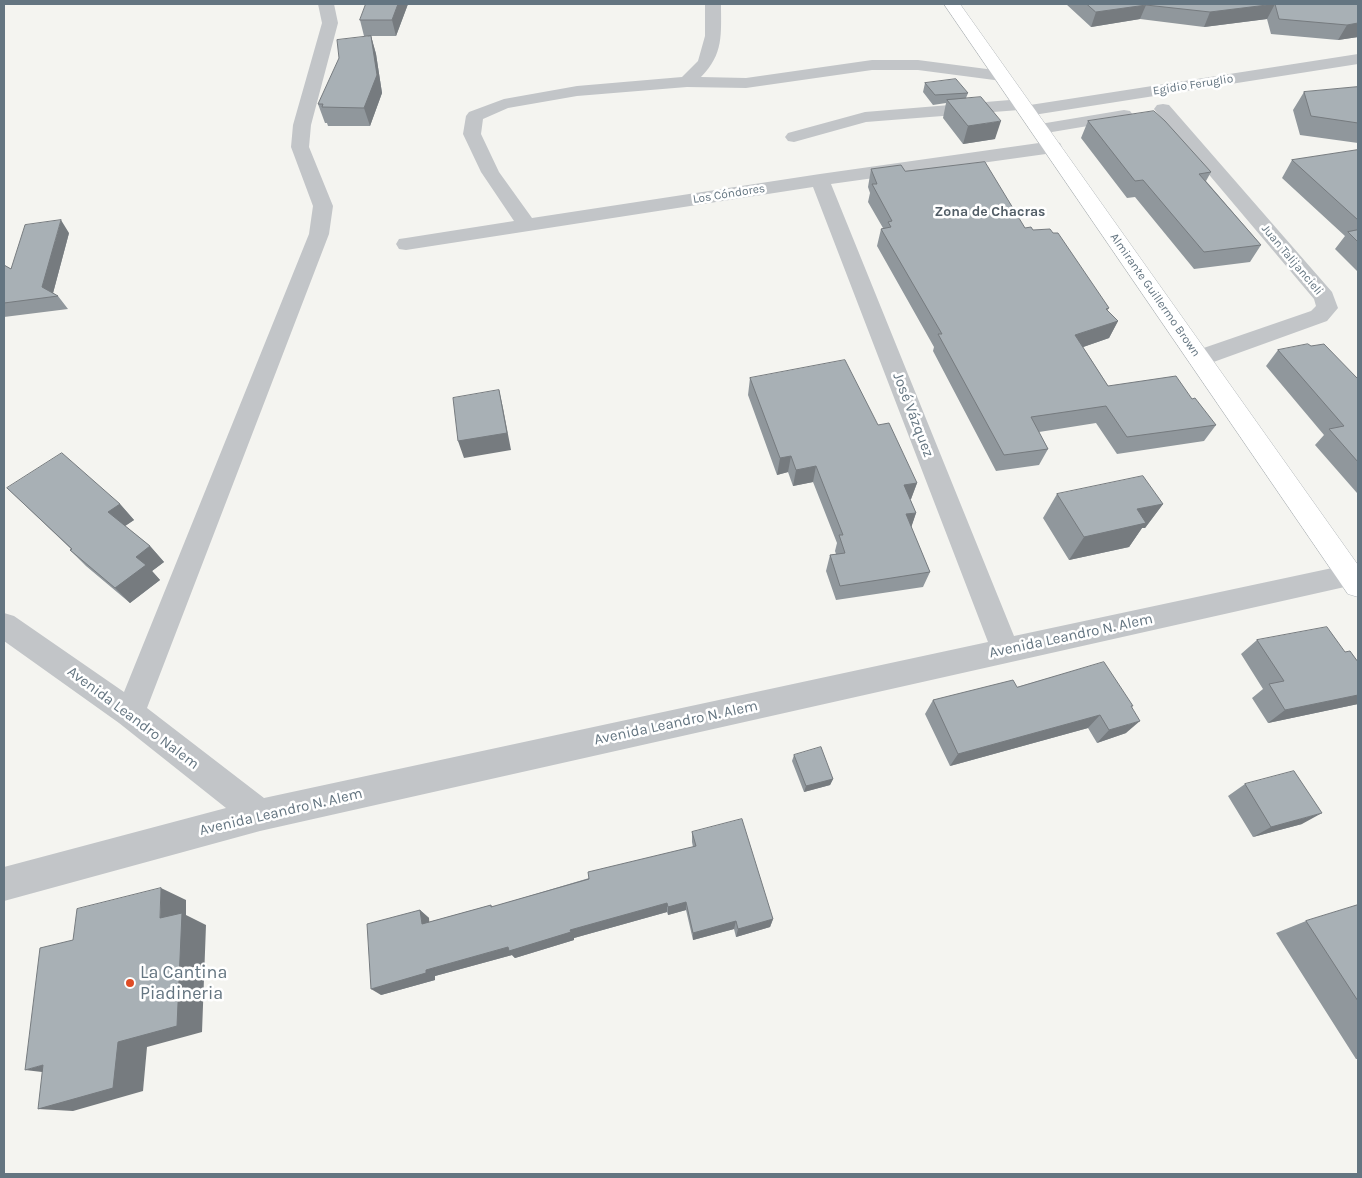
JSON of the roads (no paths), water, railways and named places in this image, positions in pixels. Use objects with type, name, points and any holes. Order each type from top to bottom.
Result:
[{"type":"main road","name":"Almirante Guillermo Brown","points":[[952,4],[1355,580]]},
{"type":"street","points":[[130,713],[319,234],[323,206],[300,147],[302,125],[330,23],[326,4]]},
{"type":"street","points":[[687,82],[706,64],[713,36],[713,4]]},
{"type":"street","points":[[1350,60],[1358,74]]},
{"type":"street","name":"Egidio Feruglio","points":[[794,137],[865,117],[1025,108],[1350,60]]},
{"type":"street","points":[[528,225],[490,172],[472,134],[475,116],[504,104],[576,91],[687,82],[746,83],[872,65],[918,65],[1002,76]]},
{"type":"street","name":"Egidio Feruglio","points":[[1040,129],[1173,107]]},
{"type":"street","name":"Juan Talijancieli","points":[[1173,107],[1324,297],[1327,308],[1319,316],[1200,358]]},
{"type":"street","name":"Los Cóndores","points":[[406,244],[820,180],[1053,148]]},
{"type":"street","name":"José Vázquez","points":[[820,180],[1005,650]]},
{"type":"street","name":"Avenida Leandro N. Alem","points":[[4,884],[260,815],[1005,650],[1355,580]]},
{"type":"street","name":"Avenida Leandro Nalem","points":[[4,626],[130,713],[260,815]]},
{"type":"place","name":"La Cantina Piadineria","points":[[130,983]]},
{"type":"district","name":"Zona de Chacras","points":[[990,212]]}]
